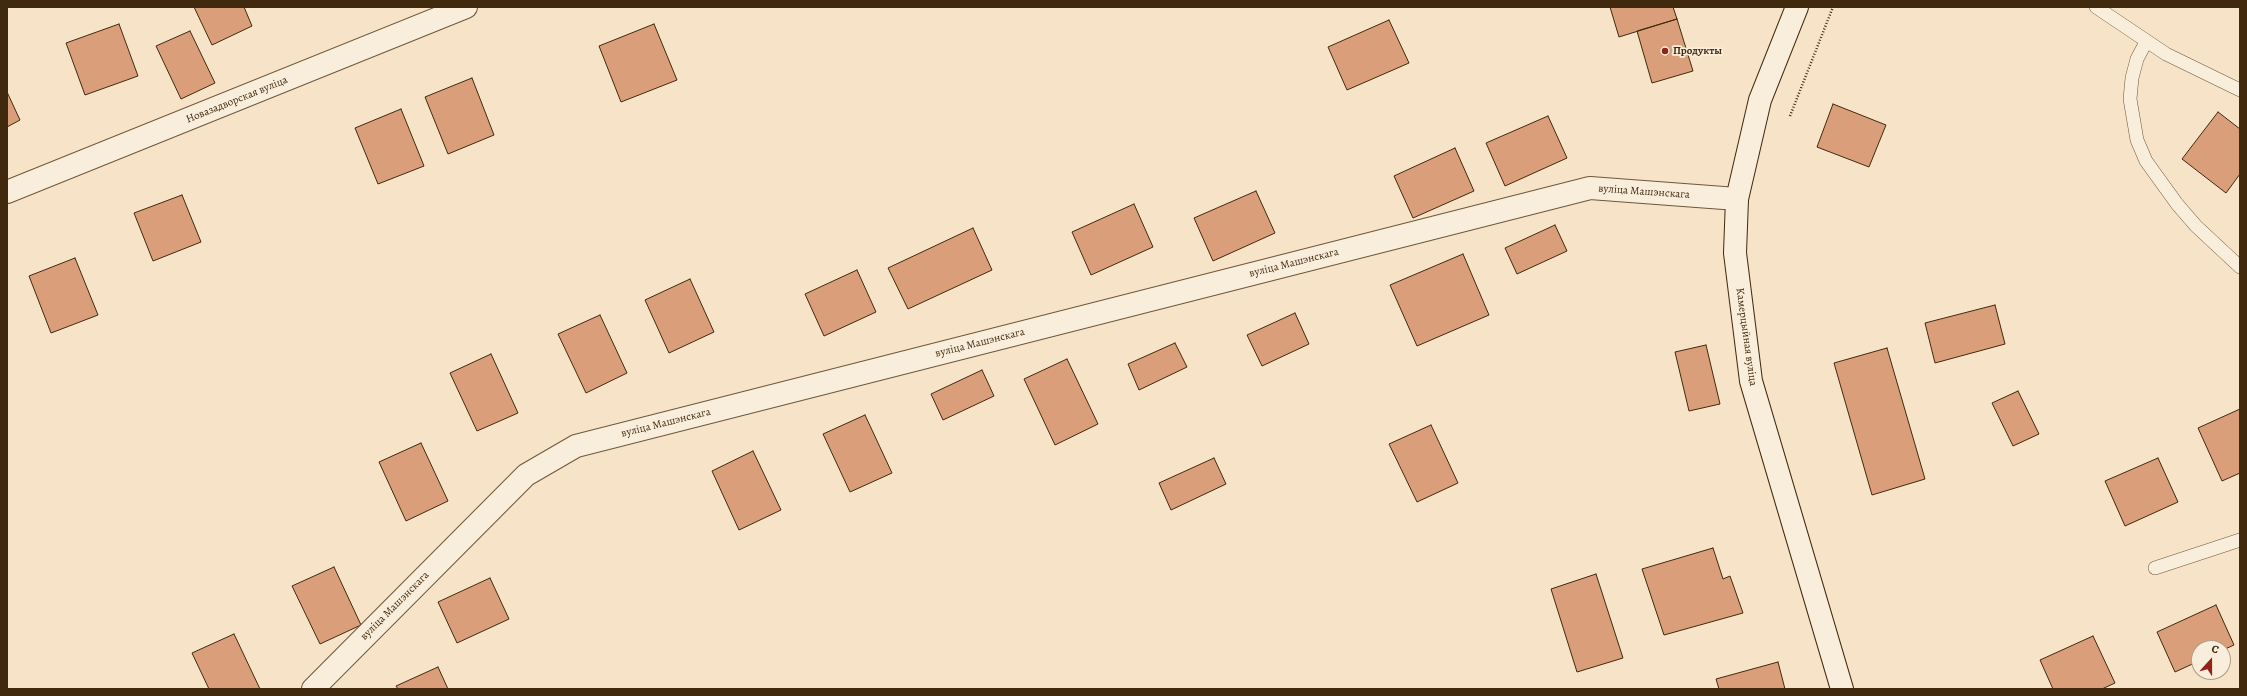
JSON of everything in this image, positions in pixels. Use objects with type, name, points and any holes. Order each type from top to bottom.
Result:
[{"type":"street","name":"Новазадворская вуліца","points":[[7,192],[466,7]]},
{"type":"street","name":"Камерцыйная вуліца","points":[[1797,7],[1760,100],[1737,199],[1735,253],[1751,381],[1842,689]]},
{"type":"street","name":"вуліца Машэнскага","points":[[313,689],[526,475],[576,446],[1590,188],[1737,199]]},
{"type":"lane","points":[[2096,7],[2146,42],[2189,66],[2240,90]]},
{"type":"lane","points":[[2146,42],[2138,59],[2132,78],[2130,99],[2137,140],[2146,161],[2176,204],[2196,226],[2240,267]]},
{"type":"lane","points":[[2155,568],[2240,540]]},
{"type":"path","points":[[1790,116],[1833,7]]},
{"type":"building","points":[[194,7],[244,7],[252,26],[212,45]]},
{"type":"building","points":[[1610,7],[1673,7],[1677,19],[1619,37]]},
{"type":"building","name":"Продукты","points":[[1677,19],[1693,71],[1652,83],[1637,31]]},
{"type":"building","points":[[1389,20],[1409,63],[1347,90],[1328,47]]},
{"type":"building","points":[[119,24],[138,76],[85,95],[66,43]]},
{"type":"building","points":[[654,24],[677,80],[621,102],[599,46]]},
{"type":"building","points":[[190,31],[215,83],[181,99],[156,46]]},
{"type":"building","points":[[472,78],[494,135],[448,154],[425,97]]},
{"type":"building","points":[[7,92],[20,120],[7,127]]},
{"type":"building","points":[[1833,104],[1886,125],[1869,167],[1817,147]]},
{"type":"building","points":[[401,109],[424,166],[378,184],[355,128]]},
{"type":"building","points":[[2218,112],[2240,129],[2240,174],[2226,193],[2182,159]]},
{"type":"building","points":[[1548,116],[1567,158],[1505,186],[1486,143]]},
{"type":"building","points":[[1455,148],[1474,191],[1413,218],[1394,176]]},
{"type":"building","points":[[1256,191],[1275,233],[1213,261],[1194,218]]},
{"type":"building","points":[[182,195],[201,242],[153,261],[134,213]]},
{"type":"building","points":[[1134,204],[1153,247],[1091,275],[1072,232]]},
{"type":"building","points":[[1555,225],[1567,251],[1517,274],[1505,248]]},
{"type":"building","points":[[973,228],[992,270],[908,309],[888,268]]},
{"type":"building","points":[[1463,254],[1489,315],[1417,346],[1390,285]]},
{"type":"building","points":[[75,258],[98,315],[51,333],[29,276]]},
{"type":"building","points":[[857,270],[876,312],[824,336],[805,294]]},
{"type":"building","points":[[690,279],[714,332],[669,353],[645,300]]},
{"type":"building","points":[[1995,305],[2005,344],[1935,363],[1925,323]]},
{"type":"building","points":[[1295,313],[1309,344],[1262,366],[1247,335]]},
{"type":"building","points":[[600,315],[627,373],[586,393],[558,334]]},
{"type":"building","points":[[1175,343],[1187,367],[1139,390],[1128,364]]},
{"type":"building","points":[[1706,345],[1720,404],[1689,411],[1675,352]]},
{"type":"building","points":[[1887,348],[1925,479],[1872,495],[1834,363]]},
{"type":"building","points":[[491,354],[518,413],[477,431],[450,373]]},
{"type":"building","points":[[1067,359],[1098,424],[1055,445],[1024,379]]},
{"type":"building","points":[[982,370],[994,396],[943,420],[931,394]]},
{"type":"building","points":[[2018,391],[2039,434],[2013,446],[1992,403]]},
{"type":"building","points":[[2240,409],[2240,473],[2222,481],[2198,428]]},
{"type":"building","points":[[865,415],[892,473],[850,492],[823,434]]},
{"type":"building","points":[[1431,425],[1458,483],[1417,502],[1389,444]]},
{"type":"building","points":[[421,443],[448,501],[406,521],[379,462]]},
{"type":"building","points":[[753,451],[781,510],[739,530],[712,471]]},
{"type":"building","points":[[1214,458],[1226,484],[1171,510],[1159,483]]},
{"type":"building","points":[[2158,458],[2178,502],[2125,526],[2105,481]]},
{"type":"building","points":[[1713,548],[1723,579],[1730,576],[1743,613],[1664,635],[1642,569]]},
{"type":"building","points":[[334,567],[361,625],[320,644],[292,586]]},
{"type":"building","points":[[1596,574],[1623,658],[1577,672],[1551,589]]},
{"type":"building","points":[[490,578],[509,619],[457,643],[438,602]]},
{"type":"building","points":[[2216,605],[2234,645],[2231,646],[2231,640],[2191,640],[2191,665],[2175,672],[2157,632]]},
{"type":"building","points":[[234,634],[260,689],[209,689],[192,653]]},
{"type":"building","points":[[2093,636],[2115,683],[2102,689],[2053,689],[2040,660]]},
{"type":"building","points":[[1778,662],[1785,689],[1719,689],[1716,679]]},
{"type":"building","points":[[438,667],[448,689],[398,689],[396,686]]},
{"type":"place","name":"Продукты","points":[[1665,51]]}]
